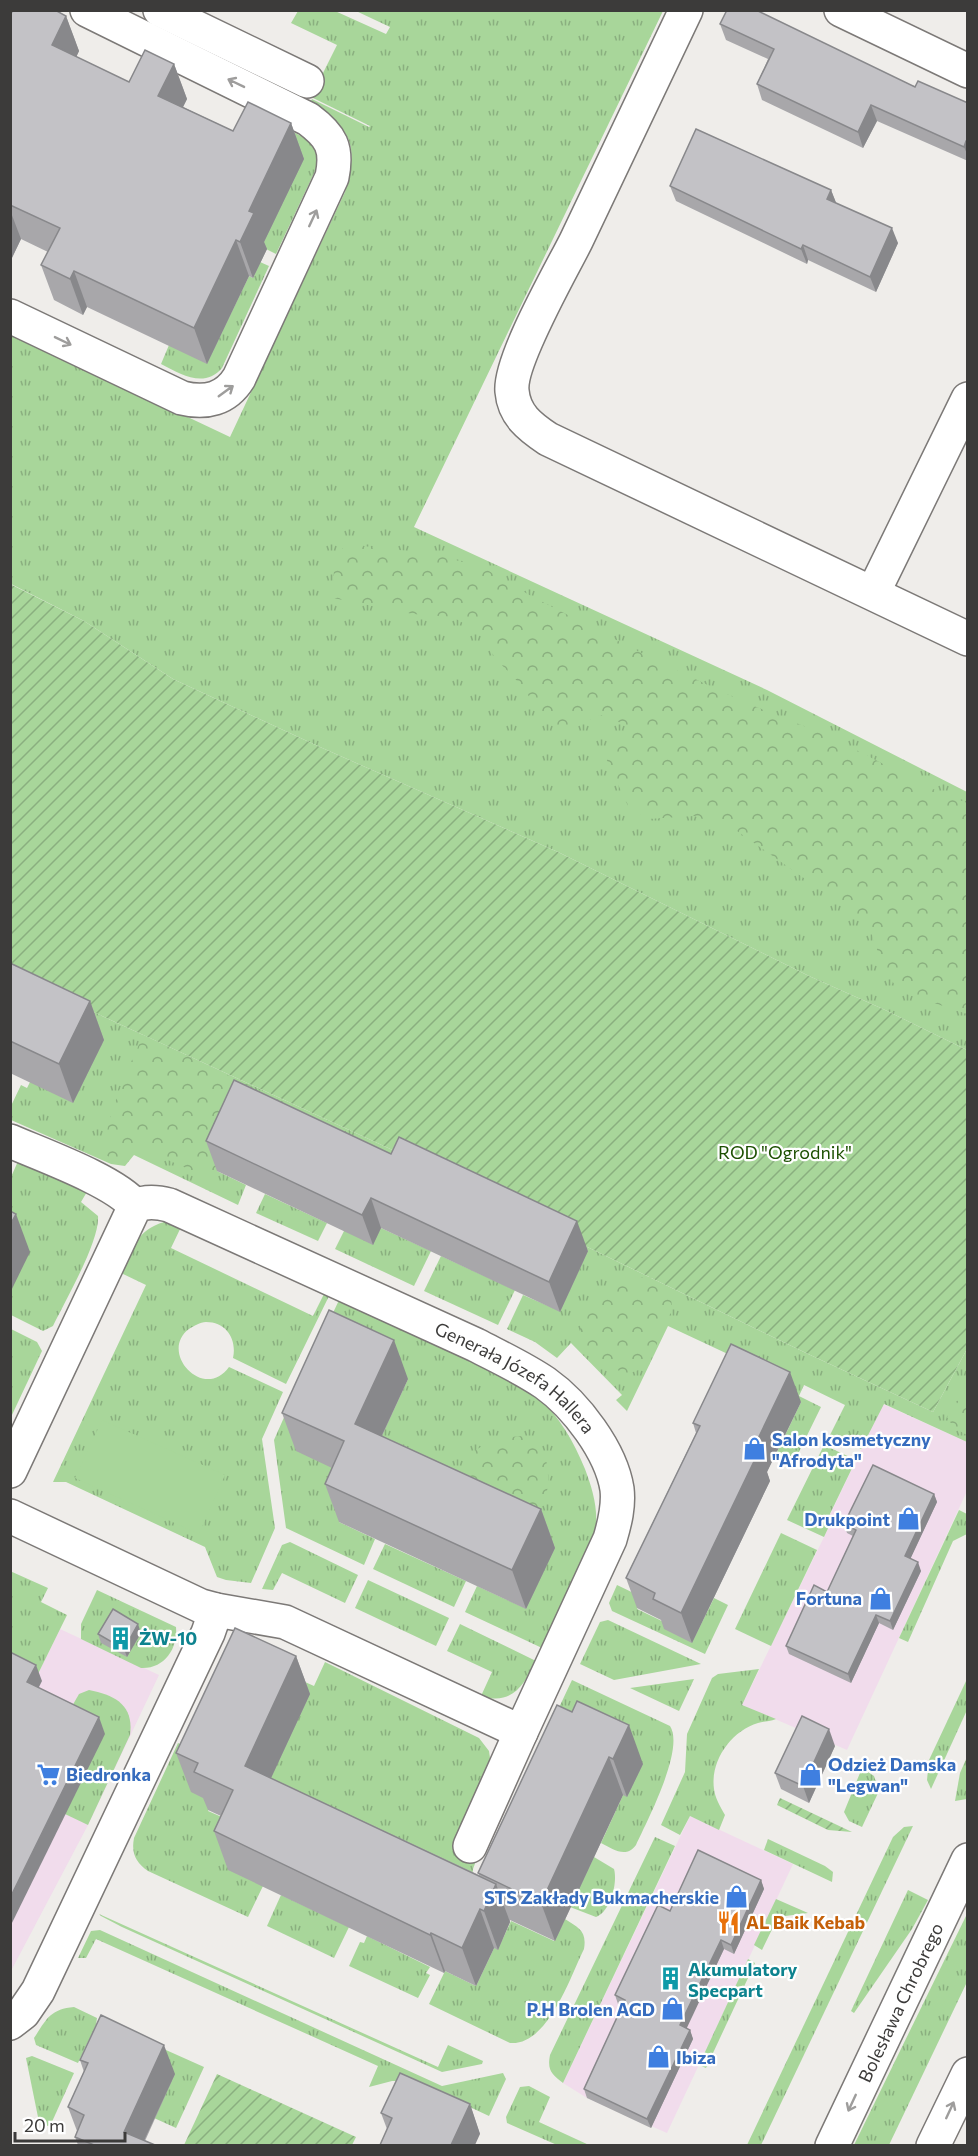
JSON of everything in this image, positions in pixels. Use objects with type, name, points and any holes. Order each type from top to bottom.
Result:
[{"type":"street","points":[[10,316],[182,398],[201,401],[221,396],[231,390],[239,378],[332,177],[334,150],[328,136],[308,118],[87,10]]},
{"type":"street","points":[[160,10],[307,81]]},
{"type":"street","points":[[686,10],[534,325],[516,368],[512,389],[516,409],[528,426],[548,440],[968,639]]},
{"type":"street","points":[[841,10],[968,71]]},
{"type":"street","points":[[873,594],[968,399]]},
{"type":"street","points":[[10,1141],[110,1186],[128,1197],[135,1206],[10,1471]]},
{"type":"street","name":"Generała Józefa Hallera","points":[[135,1206],[149,1203],[169,1205],[476,1345],[519,1367],[546,1384],[582,1418],[611,1467],[617,1491],[615,1523],[610,1539],[520,1732],[470,1846]]},
{"type":"street","points":[[10,1516],[172,1593],[216,1610],[285,1622],[520,1732]]},
{"type":"street","points":[[10,2023],[23,2013],[38,1991],[208,1633],[216,1610]]},
{"type":"street","name":"Bolesława Chrobrego","points":[[832,2145],[968,1860]]},
{"type":"street","points":[[933,2145],[968,2074]]},
{"type":"shaded area","points":[[883,1404],[967,1442],[967,1491],[847,1750],[742,1705],[824,1537],[830,1523],[827,1521]]},
{"type":"shaded area","points":[[60,1629],[159,1675],[88,1825],[11,1971],[11,1666],[36,1678]]},
{"type":"shaded area","points":[[690,1816],[793,1864],[667,2133],[587,2098],[563,2083]]},
{"type":"green space","points":[[298,11],[335,11],[386,34],[390,27],[356,11],[663,11],[414,527],[767,690],[967,792],[967,1050],[809,976],[558,852],[173,679],[84,621],[11,584],[10,333],[230,437],[345,192],[351,161],[348,139],[335,121],[310,103],[312,99],[370,126],[311,97],[337,45],[291,23]]},
{"type":"green space","points":[[270,122],[304,138],[311,144],[317,159],[316,169],[276,254],[262,247]]},
{"type":"green space","points":[[260,262],[269,266],[222,368],[208,378],[200,379],[184,375],[161,364],[169,345],[207,363],[249,276],[253,278]]},
{"type":"green space","points":[[345,544],[434,554],[484,568],[531,596],[659,662],[744,702],[831,737],[928,787],[967,803],[967,1014],[898,991],[881,961],[871,932],[842,905],[737,831],[694,816],[648,819],[628,806],[605,756],[631,727],[601,715],[562,731],[535,705],[521,685],[496,659],[478,632],[453,617],[413,614],[333,598],[334,565]]},
{"type":"green space","name":"ROD \"Ogrodnik\"","points":[[10,584],[84,621],[173,679],[558,852],[809,976],[967,1050],[967,1349],[933,1412],[511,1210],[412,1159],[11,974]]},
{"type":"green space","points":[[11,974],[412,1159],[511,1210],[933,1412],[967,1349],[967,1442],[884,1404],[861,1449],[830,1435],[845,1405],[804,1385],[799,1396],[821,1407],[794,1462],[776,1454],[801,1402],[747,1363],[668,1326],[627,1411],[616,1400],[622,1395],[571,1343],[557,1358],[535,1342],[507,1329],[523,1295],[560,1311],[588,1250],[217,1171],[246,1185],[238,1205],[134,1155],[125,1166],[111,1164],[11,1120],[10,1108],[21,1085],[27,1088],[30,1082]]},
{"type":"green space","points":[[143,1035],[255,1088],[217,1171],[210,1176],[202,1175],[136,1146],[121,1159],[112,1159],[106,1155],[108,1127],[112,1111]]},
{"type":"green space","points":[[19,1159],[88,1190],[81,1202],[98,1216],[94,1240],[81,1271],[53,1326],[43,1331],[11,1315],[11,1177]]},
{"type":"green space","points":[[265,1194],[327,1223],[318,1241],[256,1213]]},
{"type":"green space","points":[[164,1222],[182,1225],[171,1248],[313,1316],[325,1292],[330,1294],[286,1384],[233,1358],[232,1339],[220,1325],[199,1323],[189,1329],[181,1339],[179,1350],[181,1360],[188,1370],[197,1376],[208,1379],[219,1376],[229,1367],[283,1392],[262,1439],[275,1528],[251,1583],[217,1577],[205,1547],[66,1482],[53,1482],[146,1285],[121,1273],[132,1248],[141,1235]]},
{"type":"green space","points":[[381,1228],[431,1251],[414,1286],[335,1249],[344,1231]]},
{"type":"green space","points":[[441,1256],[515,1290],[498,1325],[424,1291]]},
{"type":"green space","points":[[651,1277],[651,1282],[671,1293],[672,1311],[664,1324],[649,1365],[627,1373],[602,1360],[587,1346],[581,1335],[582,1320],[590,1304],[608,1286],[632,1278]]},
{"type":"green space","points":[[340,1298],[510,1377],[546,1404],[571,1439],[591,1485],[595,1502],[596,1528],[542,1648],[465,1612],[477,1586],[527,1609],[369,1463],[408,1379],[307,1368]]},
{"type":"green space","points":[[11,1329],[37,1342],[42,1351],[11,1417]]},
{"type":"green space","points":[[297,1388],[358,1480],[339,1522],[375,1539],[364,1565],[286,1528],[274,1440]]},
{"type":"green space","points":[[967,1390],[967,1435],[954,1428],[947,1417]]},
{"type":"green space","points":[[102,1420],[225,1475],[199,1534],[75,1478]]},
{"type":"green space","points":[[532,1436],[541,1446],[548,1469],[547,1491],[538,1509],[465,1475],[468,1456],[475,1450],[490,1442],[506,1438]]},
{"type":"green space","points":[[824,1445],[856,1460],[827,1520],[831,1522],[824,1537],[787,1520]]},
{"type":"green space","points":[[959,1510],[967,1514],[967,1534],[953,1541],[908,1642],[899,1638]]},
{"type":"green space","points":[[781,1533],[817,1550],[771,1646],[735,1629]]},
{"type":"green space","points":[[290,1542],[358,1575],[345,1603],[282,1573],[273,1590],[262,1589],[282,1545]]},
{"type":"green space","points":[[385,1544],[466,1581],[454,1607],[373,1569]]},
{"type":"green space","points":[[10,1571],[48,1588],[41,1602],[67,1615],[36,1678],[11,1666]]},
{"type":"green space","points":[[368,1580],[449,1618],[436,1646],[355,1608]]},
{"type":"green space","points":[[617,1585],[642,1597],[637,1609],[666,1623],[692,1642],[714,1598],[728,1605],[705,1654],[612,1611],[609,1603]]},
{"type":"green space","points":[[97,1590],[176,1627],[175,1643],[163,1661],[141,1668],[81,1639],[81,1624]]},
{"type":"green space","points":[[608,1620],[701,1664],[614,1680],[580,1664],[600,1622]]},
{"type":"green space","points":[[460,1624],[536,1661],[527,1678],[516,1691],[501,1698],[481,1696],[492,1672],[447,1651]]},
{"type":"green space","points":[[229,1644],[260,1662],[314,1686],[325,1662],[479,1738],[489,1751],[490,1758],[478,1855],[473,1869],[472,1883],[259,1804],[248,1669],[221,1657]]},
{"type":"green space","points":[[759,1669],[742,1705],[776,1719],[748,1727],[724,1748],[715,1768],[714,1778],[714,1789],[725,1815],[719,1830],[690,1816],[680,1835],[661,1825],[685,1772],[687,1734],[712,1678],[718,1674]]},
{"type":"green space","points":[[694,1679],[679,1711],[630,1688]]},
{"type":"green space","points":[[967,1679],[967,1710],[931,1789],[927,1780],[929,1760]]},
{"type":"green space","points":[[572,1680],[670,1726],[673,1751],[663,1785],[636,1845],[628,1851],[619,1852],[601,1843],[623,1795],[547,1733]]},
{"type":"green space","points":[[89,1690],[115,1699],[126,1709],[129,1716],[130,1735],[88,1825],[65,1814],[67,1715],[79,1694]]},
{"type":"green space","points":[[178,1743],[207,1757],[212,1802],[208,1811],[247,1828],[263,1886],[248,1917],[148,1871],[135,1857],[134,1838]]},
{"type":"green space","points":[[967,1757],[967,1799],[955,1801],[960,1773]]},
{"type":"green space","points":[[862,1768],[874,1776],[879,1791],[862,1827],[849,1821],[844,1812]]},
{"type":"green space","points":[[780,1798],[852,1832],[828,1830],[777,1805]]},
{"type":"green space","points":[[913,1826],[761,2145],[747,2145],[893,1837],[904,1827]]},
{"type":"green space","points":[[655,1837],[675,1846],[563,2083],[551,2072],[550,2055]]},
{"type":"green space","points":[[768,1839],[825,1866],[833,1872],[832,1882],[764,1850]]},
{"type":"green space","points":[[594,1857],[614,1869],[615,1875],[614,1889],[609,1903],[596,1917],[570,1907]]},
{"type":"green space","points":[[908,1890],[928,1900],[912,1929],[854,2013],[851,2011]]},
{"type":"green space","points":[[281,1895],[349,1927],[334,1958],[267,1926]]},
{"type":"green space","points":[[776,1899],[808,1913],[778,1917],[762,1950],[754,1945]]},
{"type":"green space","points":[[99,1914],[438,2067],[448,2045],[483,2061],[482,2064],[442,2072],[122,1927]]},
{"type":"green space","points":[[966,1916],[968,1917],[967,1982],[889,2145],[854,2145]]},
{"type":"green space","points":[[565,1919],[583,1934],[584,1949],[556,2008],[536,2034],[524,2041],[510,2043],[429,2004],[445,1971],[476,1986],[494,1948],[498,1949],[511,1921],[554,1941]]},
{"type":"green space","points":[[100,1930],[442,2086],[503,2073],[506,2079],[489,2116],[414,2081],[392,2081],[369,2087],[378,2066],[96,1939],[86,1958],[78,1958],[91,1931]]},
{"type":"green space","points":[[367,1936],[430,1967],[426,1973],[430,1975],[418,1998],[349,1966],[360,1942],[364,1943]]},
{"type":"green space","points":[[748,1959],[755,1963],[706,2068],[699,2065]]},
{"type":"green space","points":[[74,2007],[97,2018],[96,2025],[78,2063],[36,2045],[34,2038],[54,2013]]},
{"type":"green space","points":[[119,2029],[204,2067],[176,2128],[154,2118]]},
{"type":"green space","points":[[32,2056],[74,2073],[51,2124],[48,2126],[39,2122],[26,2058]]},
{"type":"green space","points":[[217,2074],[356,2137],[352,2145],[184,2145]]},
{"type":"green space","points":[[529,2086],[550,2097],[539,2122],[589,2145],[557,2145],[507,2123],[506,2117],[520,2087]]},
{"type":"building","points":[[13,10],[55,10],[66,16],[52,45],[129,82],[145,50],[174,64],[158,96],[233,131],[248,102],[291,123],[249,211],[254,213],[240,242],[236,240],[194,328],[74,271],[70,279],[41,265],[60,228],[10,205],[10,15]]},
{"type":"building","points":[[727,10],[756,10],[915,87],[918,81],[968,103],[968,141],[964,147],[871,105],[858,132],[757,84],[774,49],[720,24]]},
{"type":"building","points":[[696,129],[831,190],[827,199],[892,228],[870,277],[803,245],[801,249],[670,186]]},
{"type":"building","points":[[10,963],[90,1001],[59,1064],[10,1041]]},
{"type":"building","points":[[234,1080],[391,1154],[399,1137],[577,1221],[549,1282],[371,1198],[362,1215],[206,1141]]},
{"type":"building","points":[[10,1211],[16,1214],[10,1225]]},
{"type":"building","points":[[329,1310],[394,1340],[355,1424],[541,1509],[512,1570],[325,1484],[344,1441],[282,1413]]},
{"type":"building","points":[[731,1344],[790,1372],[753,1449],[759,1451],[681,1613],[653,1599],[655,1593],[626,1578],[700,1426],[693,1423]]},
{"type":"building","points":[[873,1465],[934,1494],[905,1556],[918,1562],[890,1621],[876,1615],[848,1674],[786,1646],[814,1585],[827,1592],[856,1530],[844,1524]]},
{"type":"building","points":[[113,1609],[138,1624],[124,1649],[98,1634]]},
{"type":"building","points":[[235,1628],[296,1656],[245,1766],[496,1884],[484,1911],[480,1909],[462,1948],[431,1933],[430,1935],[214,1831],[233,1790],[194,1772],[198,1763],[176,1753]]},
{"type":"building","name":"Biedronka","points":[[10,1652],[36,1665],[27,1682],[99,1717],[10,1898]]},
{"type":"building","points":[[577,1701],[629,1725],[613,1759],[609,1757],[541,1903],[478,1873],[557,1705],[572,1712]]},
{"type":"building","points":[[802,1716],[829,1729],[803,1786],[775,1773]]},
{"type":"building","name":"Akumulatory Specpart","points":[[698,1850],[761,1880],[731,1945],[721,1940],[680,2025],[690,2030],[647,2119],[584,2089],[625,2000],[615,1995],[658,1905],[670,1911]]},
{"type":"building","points":[[101,2015],[164,2045],[124,2132],[155,2145],[94,2145],[75,2137],[84,2115],[68,2107],[88,2063],[80,2060]]},
{"type":"building","points":[[400,2073],[470,2104],[451,2145],[380,2145],[392,2118],[381,2113]]},
{"type":"place","name":"Salon kosmetyczny \"Afrodyta\"","points":[[754,1449]]},
{"type":"place","name":"Drukpoint","points":[[908,1519]]},
{"type":"place","name":"Fortuna","points":[[880,1598]]},
{"type":"place","name":"ŻW-10","points":[[121,1638]]},
{"type":"place","name":"Biedronka","points":[[48,1774]]},
{"type":"place","name":"Odzież Damska \"Legwan\"","points":[[810,1774]]},
{"type":"place","name":"STS Zakłady Bukmacherskie","points":[[737,1897]]},
{"type":"place","name":"AL Baik Kebab","points":[[728,1922]]},
{"type":"place","name":"Akumulatory Specpart","points":[[670,1979]]},
{"type":"place","name":"P.H Brolen AGD","points":[[673,2009]]},
{"type":"place","name":"Ibiza","points":[[658,2057]]}]
